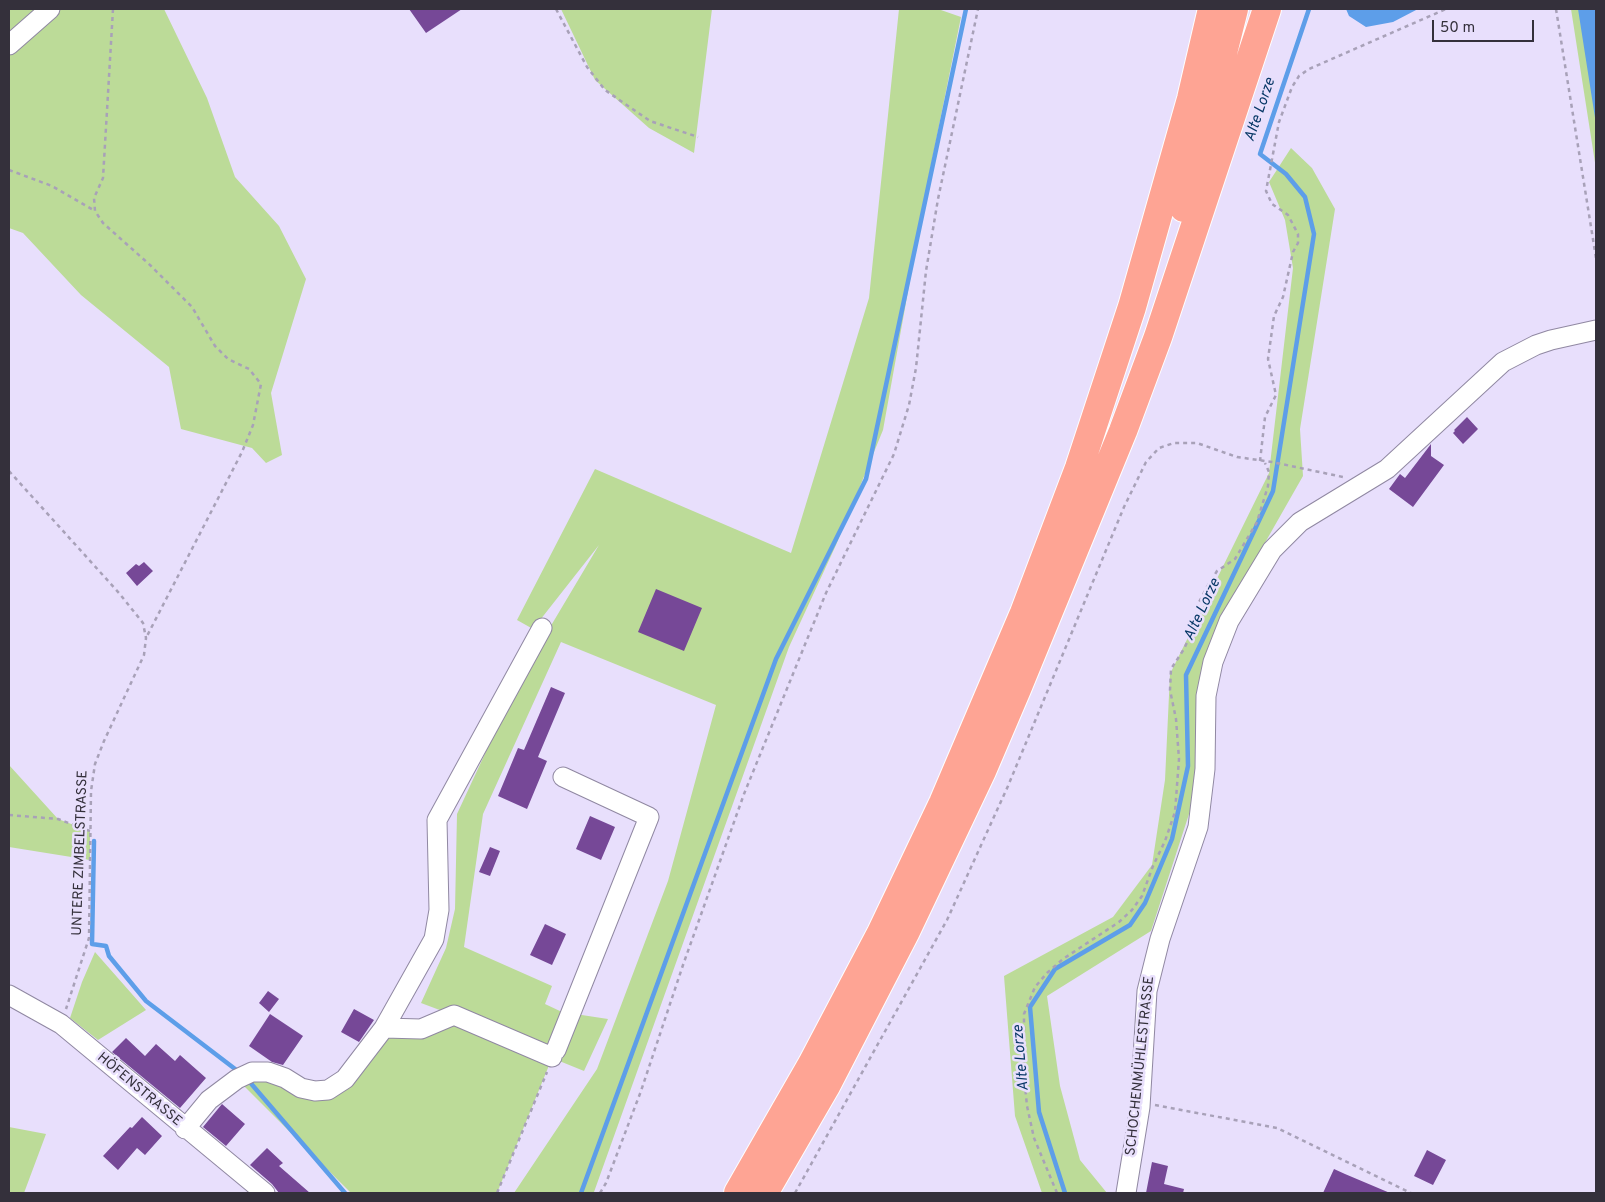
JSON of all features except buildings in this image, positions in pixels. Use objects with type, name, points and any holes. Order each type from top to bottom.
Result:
[{"type":"highway","points":[[738,1193],[812,1064],[885,924],[943,803],[1024,613],[1079,468],[1132,307],[1183,128],[1212,9]]},
{"type":"highway","points":[[1046,617],[1106,458],[1164,280],[1190,188],[1234,9]]},
{"type":"highway","points":[[764,1193],[826,1086],[932,878],[982,771],[1124,431],[1158,337],[1267,9]]},
{"type":"street","points":[[9,45],[50,9]]},
{"type":"street","name":"SCHOCHENMÜHLESTRASSE","points":[[1126,1193],[1140,1107],[1147,991],[1160,939],[1198,827],[1205,769],[1206,696],[1213,662],[1229,621],[1272,550],[1300,522],[1387,469],[1503,362],[1536,345],[1596,330]]},
{"type":"street","points":[[185,1129],[209,1100],[237,1078],[252,1072],[268,1072],[285,1078],[301,1088],[315,1092],[328,1090],[345,1079],[384,1028],[434,939],[439,910],[437,820],[542,628]]},
{"type":"street","points":[[384,1028],[421,1029],[454,1015],[554,1054],[649,817],[563,777]]},
{"type":"street","name":"HÖFENSTRASSE","points":[[9,995],[61,1024],[185,1129],[265,1193]]},
{"type":"path","points":[[95,211],[94,198],[103,178],[113,9]]},
{"type":"path","points":[[556,9],[587,67],[604,90],[650,120],[698,137]]},
{"type":"path","points":[[600,1193],[606,1183],[642,1091],[683,965],[744,794],[826,593],[894,454],[909,404],[916,368],[926,271],[938,199],[978,9]]},
{"type":"path","points":[[1260,461],[1265,417],[1276,396],[1268,359],[1274,316],[1283,297],[1293,252],[1298,243],[1298,234],[1288,215],[1272,204],[1266,191],[1279,122],[1292,87],[1298,76],[1309,69],[1446,9]]},
{"type":"path","points":[[1556,9],[1596,258]]},
{"type":"path","points":[[9,170],[52,186],[95,211]]},
{"type":"path","name":"UNTERE ZIMBELSTRASSE","points":[[61,1024],[89,938],[91,791],[95,764],[144,654],[146,638],[242,452],[253,425],[261,384],[249,369],[228,359],[214,346],[192,307],[150,265],[103,223],[95,211]]},
{"type":"path","points":[[795,1193],[947,920],[1008,786],[1124,507],[1146,462],[1160,448],[1174,443],[1197,443],[1237,457],[1355,479],[1362,483]]},
{"type":"path","points":[[1057,1193],[1034,1138],[1027,1106],[1024,1075],[1024,1014],[1034,987],[1047,972],[1063,959],[1119,922],[1132,910],[1142,896],[1175,812],[1179,759],[1176,719],[1170,690],[1171,669],[1184,649],[1195,626],[1197,606],[1207,587],[1217,571],[1235,559],[1256,522],[1268,486],[1269,472],[1265,462]]},
{"type":"path","points":[[9,471],[119,593],[143,623],[146,638]]},
{"type":"path","points":[[9,815],[58,819],[90,831]]},
{"type":"path","points":[[497,1193],[554,1054]]},
{"type":"path","points":[[1140,1107],[1155,1105],[1277,1128],[1411,1193]]},
{"type":"green space","points":[[9,9],[164,9],[207,98],[235,177],[279,226],[306,279],[271,393],[282,455],[266,463],[252,448],[181,429],[169,367],[81,295],[23,233],[9,228]]},
{"type":"green space","points":[[561,9],[712,9],[694,153],[649,128],[595,80]]},
{"type":"green space","points":[[899,9],[938,9],[961,17],[929,175],[883,430],[836,545],[789,647],[594,1192],[514,1193],[597,1069],[668,881],[716,705],[561,642],[483,814],[464,947],[552,986],[545,1004],[562,1012],[608,1019],[584,1071],[552,1058],[497,1193],[351,1193],[237,1079],[252,1072],[328,1090],[384,1028],[453,1015],[421,1003],[446,948],[455,909],[457,814],[521,676],[599,545],[533,629],[517,620],[595,469],[791,553],[869,298]]},
{"type":"green space","points":[[1571,9],[1596,9],[1596,169]]},
{"type":"green space","points":[[1291,148],[1312,168],[1335,209],[1300,429],[1303,476],[1213,634],[1202,774],[1151,931],[1047,996],[1060,1086],[1080,1160],[1107,1193],[1042,1193],[1015,1116],[1004,976],[1113,917],[1152,865],[1165,780],[1170,674],[1269,473],[1293,268],[1285,220],[1269,182]]},
{"type":"green space","points":[[9,765],[58,819],[90,831],[90,860],[9,847]]},
{"type":"green space","points":[[95,952],[146,1010],[98,1040],[70,1018],[82,982]]},
{"type":"green space","points":[[9,1127],[46,1134],[24,1193],[9,1193]]},
{"type":"water","points":[[1346,9],[1418,9],[1393,22],[1366,27],[1349,16]]},
{"type":"water","points":[[1578,9],[1596,9],[1596,124]]},
{"type":"waterway","points":[[581,1193],[776,659],[866,479],[966,9]]},
{"type":"waterway","name":"Alte Lorze","points":[[1065,1193],[1039,1112],[1030,1007],[1055,969],[1130,925],[1145,903],[1172,839],[1188,766],[1186,675],[1273,491],[1314,234],[1305,197],[1286,174],[1260,154],[1309,9]]},
{"type":"waterway","points":[[94,841],[92,944],[106,946],[109,956],[146,1001],[239,1072]]},
{"type":"waterway","points":[[248,1080],[345,1193]]}]
